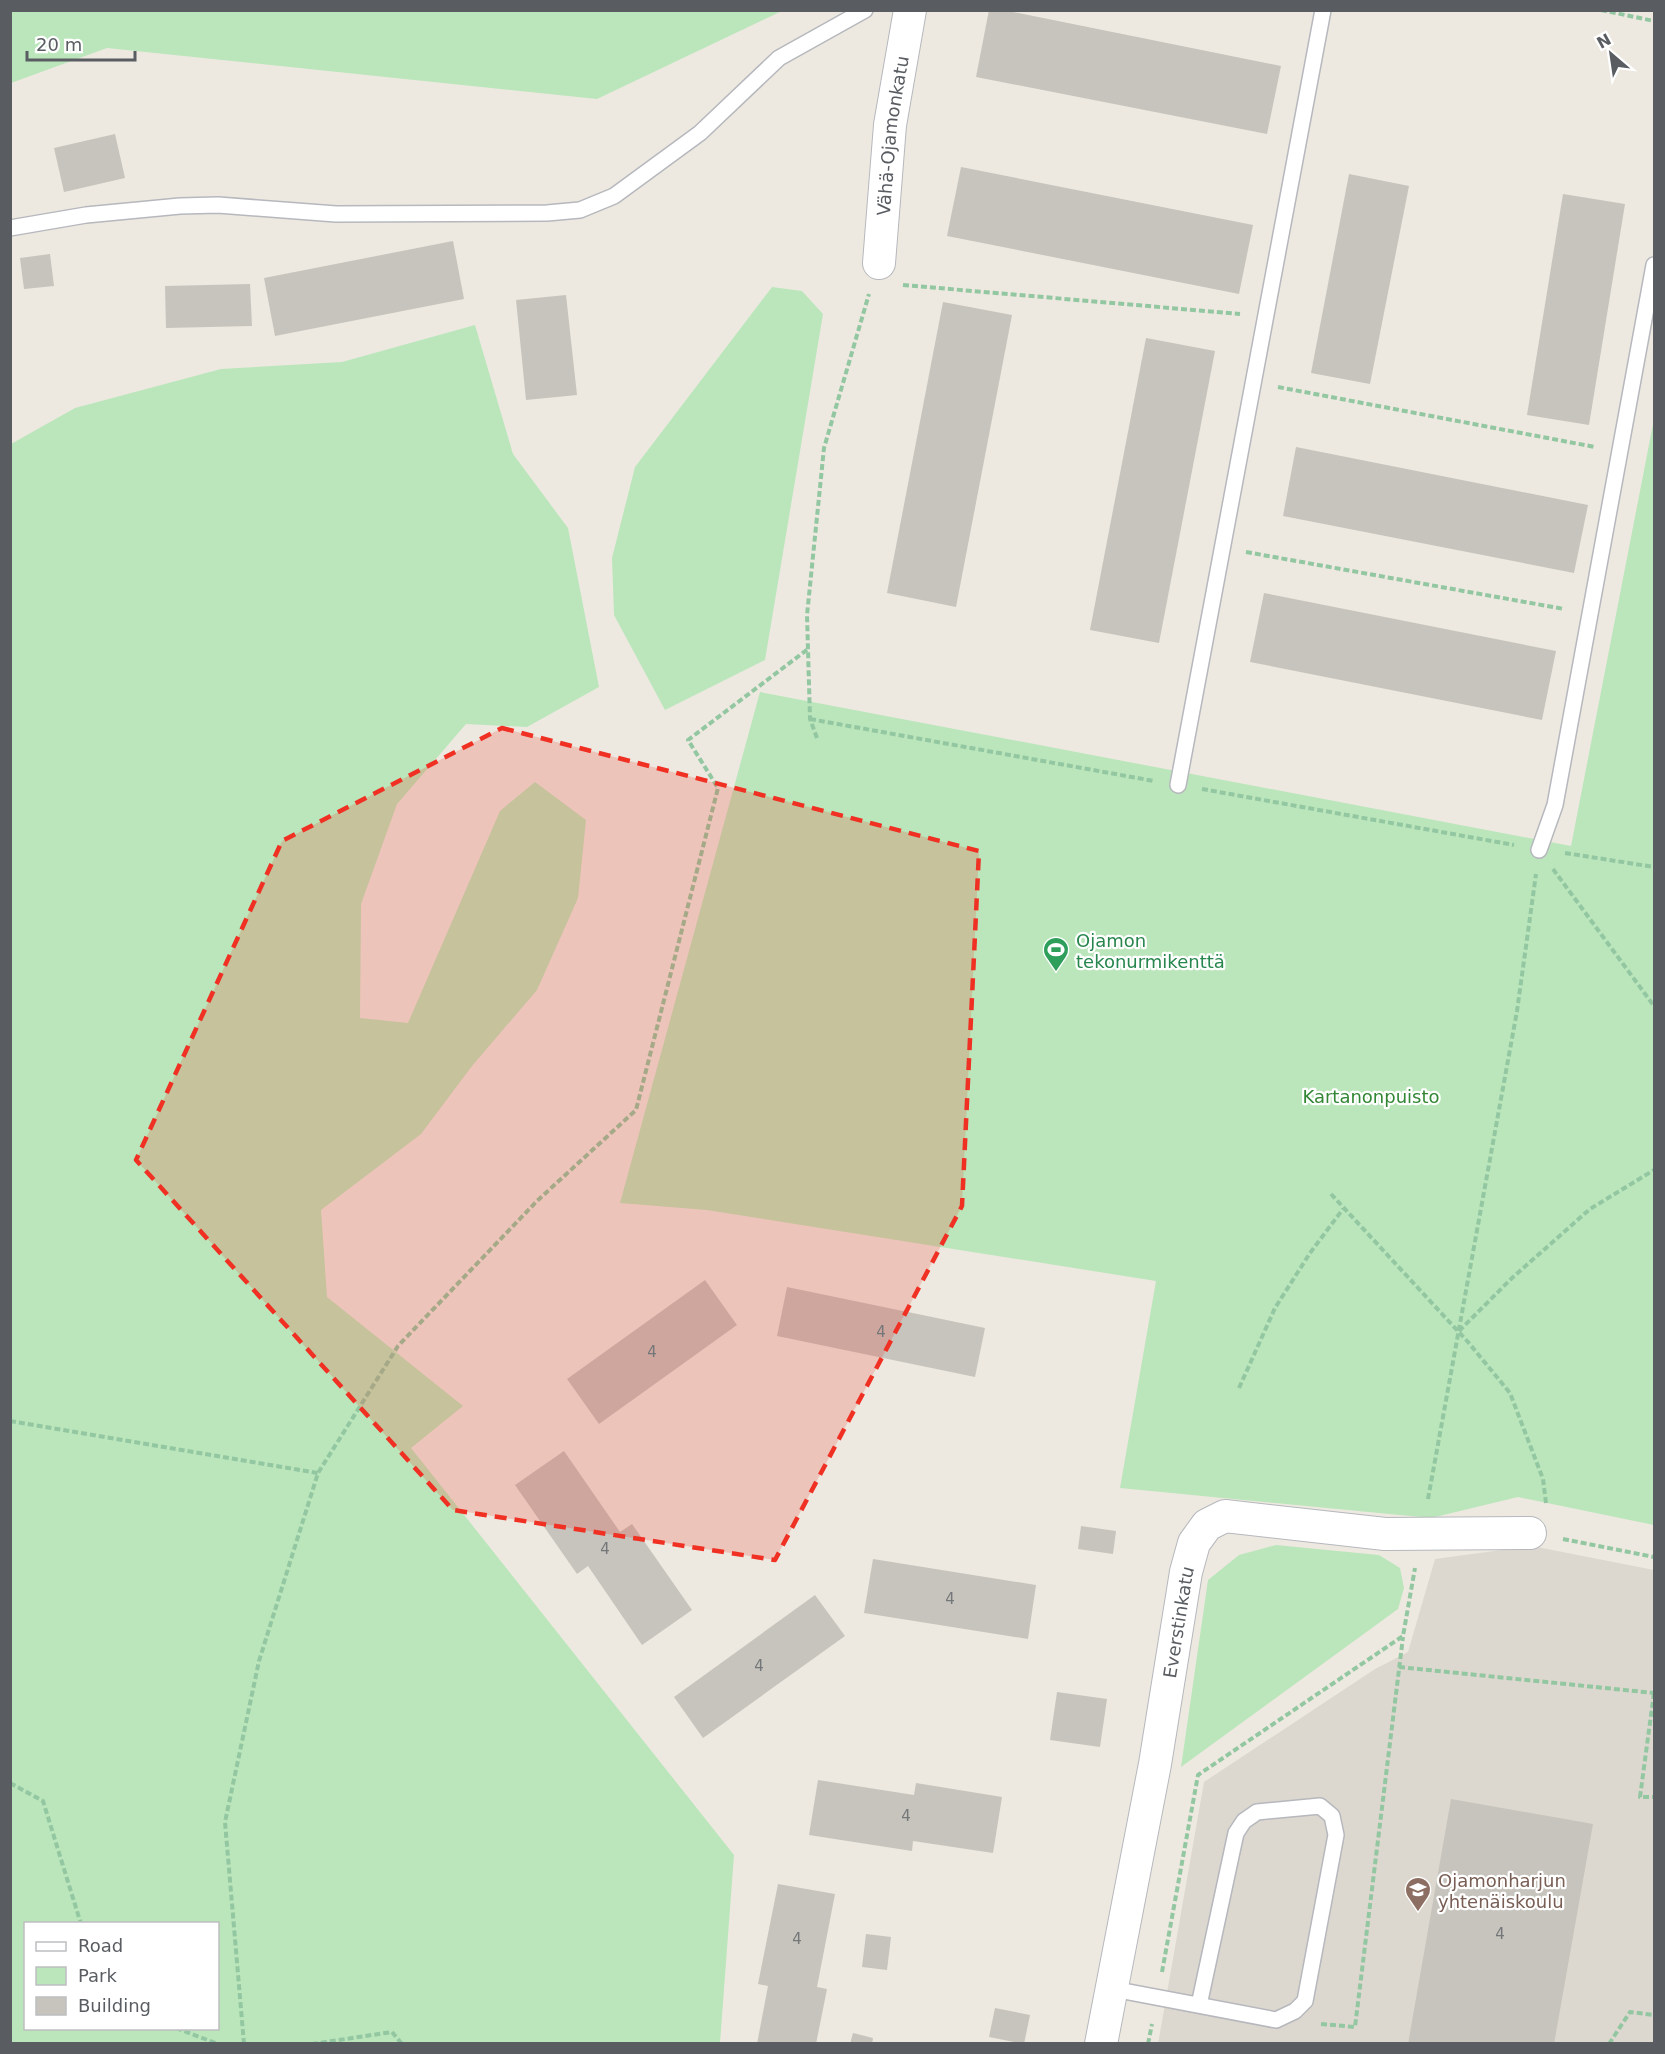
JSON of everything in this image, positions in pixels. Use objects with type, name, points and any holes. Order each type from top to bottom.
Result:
[{"type":"street","name":"Vähä-Ojamonkatu","points":[[876,273],[890,125],[910,10]]},
{"type":"street","name":"Everstinkatu","points":[[1101,2043],[1155,1764],[1186,1572],[1194,1543],[1207,1525],[1225,1516],[1385,1534],[1540,1535]]},
{"type":"lane","points":[[10,228],[86,215],[180,206],[218,205],[336,214],[547,213],[580,210],[614,196],[700,133],[779,58],[865,10]]},
{"type":"lane","points":[[1178,785],[1323,10]]},
{"type":"lane","points":[[1539,850],[1555,806],[1654,265]]},
{"type":"lane","points":[[1113,1989],[1199,2006],[1276,2020],[1295,2011],[1305,2001],[1336,1835],[1332,1816],[1320,1806],[1257,1812],[1244,1821],[1236,1833],[1199,2006]]},
{"type":"path","points":[[1601,10],[1654,21]]},
{"type":"path","points":[[817,738],[810,719],[807,615],[824,448],[876,273],[1266,316]]},
{"type":"path","points":[[1253,383],[1620,452]]},
{"type":"path","points":[[1222,548],[1590,613]]},
{"type":"path","points":[[243,2043],[225,1822],[259,1661],[318,1473],[398,1346],[537,1201],[636,1110],[718,788],[688,740],[808,649]]},
{"type":"path","points":[[810,719],[1539,850],[1654,867]]},
{"type":"path","points":[[1539,850],[1654,1006]]},
{"type":"path","points":[[1276,2020],[1355,2027],[1403,1636],[1517,1011],[1539,850]]},
{"type":"path","points":[[1458,1332],[1512,1278],[1590,1209],[1654,1170]]},
{"type":"path","points":[[1330,1194],[1458,1332],[1510,1393],[1543,1479],[1540,1535],[1654,1557]]},
{"type":"path","points":[[1239,1388],[1275,1308],[1310,1253],[1343,1209]]},
{"type":"path","points":[[10,1421],[318,1473]]},
{"type":"path","points":[[1148,2043],[1198,1775],[1403,1636]]},
{"type":"path","points":[[1399,1667],[1654,1691],[1640,1797],[1654,1797]]},
{"type":"path","points":[[10,1783],[43,1801],[81,1922]]},
{"type":"path","points":[[1610,2043],[1630,2012],[1654,2015]]},
{"type":"path","points":[[182,2030],[218,2043]]},
{"type":"path","points":[[312,2043],[392,2032],[402,2043]]},
{"type":"highlighted area","points":[[502,728],[979,851],[962,1206],[775,1560],[453,1510],[136,1160],[282,841]]},
{"type":"shaded area","name":"Ojamonharjun yhtenäiskoulu","points":[[1532,1546],[1654,1570],[1654,2043],[1158,2044],[1204,1782],[1375,1669],[1408,1652],[1435,1559]]},
{"type":"green space","points":[[11,10],[782,11],[597,99],[107,48],[11,83]]},
{"type":"green space","points":[[772,287],[802,291],[823,314],[765,660],[665,710],[614,615],[612,558],[635,467]]},
{"type":"green space","points":[[475,325],[513,454],[568,528],[599,687],[527,727],[466,724],[397,804],[361,904],[360,1018],[408,1023],[500,811],[535,782],[586,820],[578,898],[537,990],[472,1066],[421,1134],[321,1210],[327,1297],[463,1406],[411,1448],[734,1855],[720,2043],[11,2043],[11,444],[75,408],[221,369],[342,362]]},
{"type":"green space","name":"Kartanonpuisto","points":[[1654,419],[1654,1525],[1518,1497],[1431,1518],[1120,1488],[1156,1281],[707,1210],[620,1203],[760,692],[1571,846]]},
{"type":"green space","points":[[1276,1545],[1379,1555],[1400,1568],[1404,1588],[1398,1609],[1181,1767],[1208,1580],[1239,1555]]},
{"type":"building","points":[[989,10],[1003,10],[1281,66],[1267,134],[976,77]]},
{"type":"building","points":[[115,134],[125,178],[64,192],[54,148]]},
{"type":"building","points":[[961,167],[1253,225],[1239,294],[947,236]]},
{"type":"building","points":[[1349,174],[1409,186],[1370,384],[1311,373]]},
{"type":"building","points":[[1563,194],[1625,204],[1589,425],[1527,415]]},
{"type":"building","points":[[453,241],[464,299],[275,336],[264,278]]},
{"type":"building","points":[[50,254],[54,286],[24,289],[20,258]]},
{"type":"building","points":[[250,284],[252,326],[166,328],[165,286]]},
{"type":"building","points":[[566,295],[577,395],[526,400],[516,300]]},
{"type":"building","points":[[943,302],[1012,315],[956,607],[887,593]]},
{"type":"building","points":[[1146,338],[1215,351],[1159,643],[1090,630]]},
{"type":"building","points":[[1296,447],[1588,505],[1574,573],[1283,516]]},
{"type":"building","points":[[1264,593],[1556,651],[1542,720],[1250,662]]},
{"type":"building","points":[[705,1280],[737,1325],[599,1424],[567,1379]]},
{"type":"building","points":[[787,1287],[985,1328],[975,1377],[777,1336]]},
{"type":"building","points":[[564,1451],[620,1532],[632,1524],[692,1610],[642,1645],[588,1566],[577,1574],[515,1485]]},
{"type":"building","points":[[1081,1526],[1116,1531],[1113,1554],[1078,1549]]},
{"type":"building","points":[[873,1559],[1036,1585],[1028,1639],[864,1613]]},
{"type":"building","points":[[815,1595],[845,1636],[703,1738],[674,1697]]},
{"type":"building","points":[[1057,1692],[1107,1699],[1100,1747],[1050,1740]]},
{"type":"building","points":[[818,1780],[914,1795],[916,1783],[1002,1797],[993,1853],[913,1841],[912,1851],[809,1835]]},
{"type":"building","points":[[1451,1799],[1593,1824],[1554,2044],[1408,2044]]},
{"type":"building","points":[[778,1884],[835,1894],[817,1987],[827,1989],[816,2044],[757,2044],[768,1986],[758,1984]]},
{"type":"building","points":[[866,1934],[891,1937],[887,1970],[862,1967]]},
{"type":"building","points":[[995,2008],[1030,2015],[1024,2044],[989,2037]]},
{"type":"building","points":[[853,2033],[873,2038],[872,2044],[850,2044]]},
{"type":"place","name":"Ojamon tekonurmikenttä","points":[[1056,973]]},
{"type":"place","name":"Ojamonharjun yhtenäiskoulu","points":[[1418,1913]]}]
